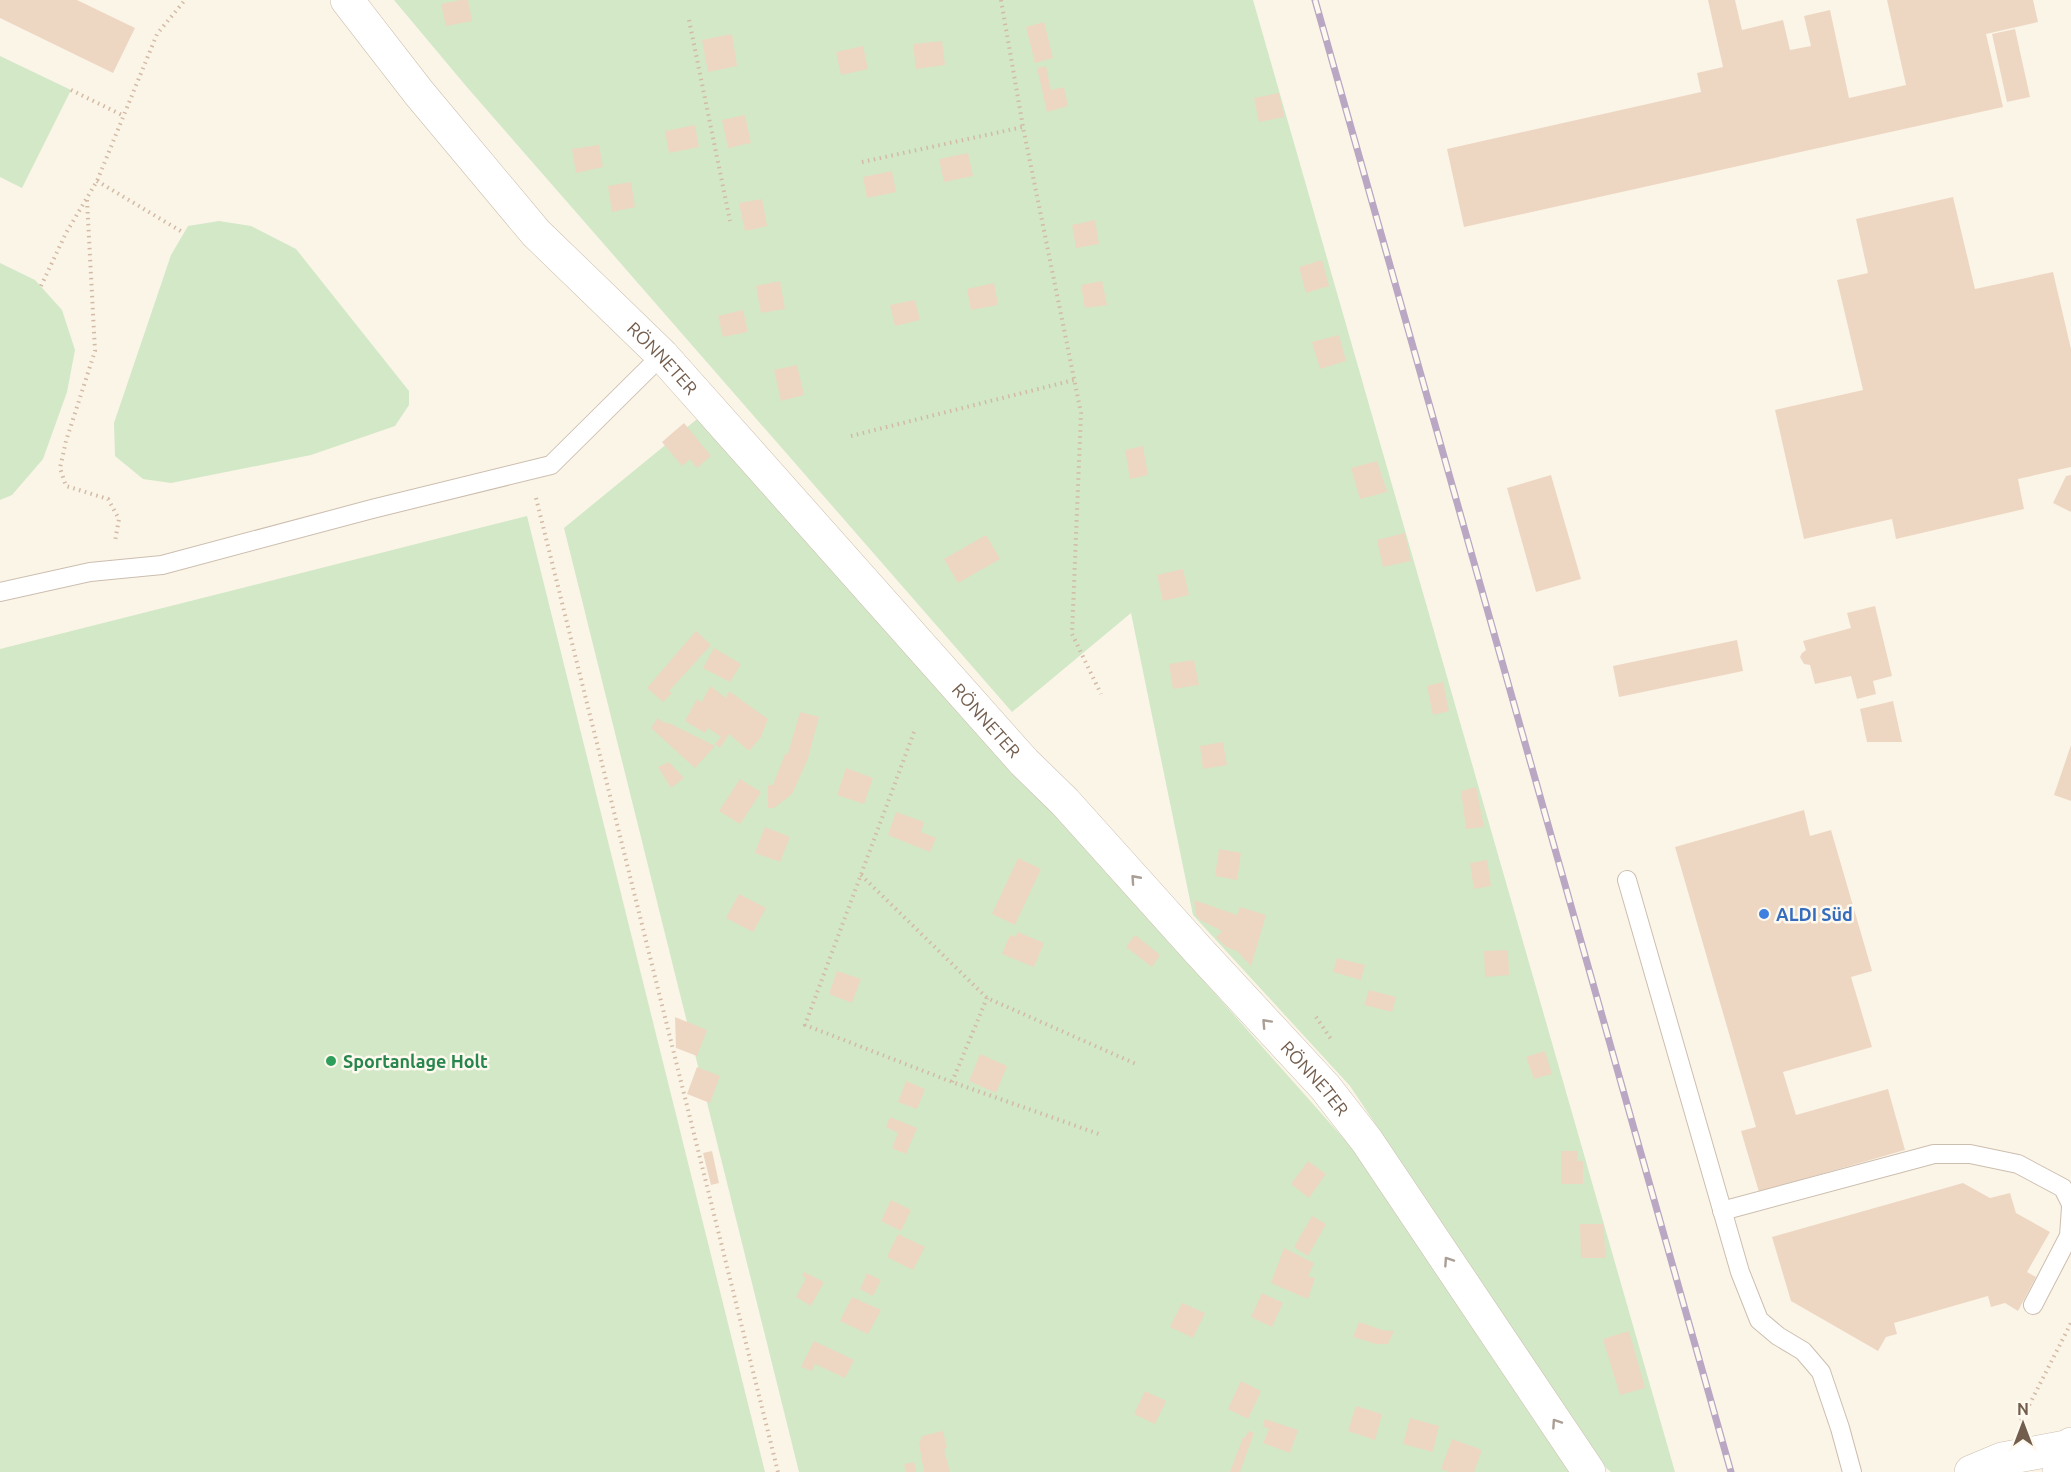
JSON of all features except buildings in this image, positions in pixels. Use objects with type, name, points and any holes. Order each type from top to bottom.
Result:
[{"type":"street","name":"RÖNNETER","points":[[347,0],[419,93],[536,233],[662,355],[1024,762],[1065,802],[1325,1087],[1367,1141],[1589,1472]]},
{"type":"street","points":[[1971,1472],[2002,1459],[2071,1445]]},
{"type":"street","points":[[2059,1472],[2071,1445]]},
{"type":"lane","points":[[0,592],[90,572],[162,565],[372,509],[551,465],[662,355]]},
{"type":"lane","points":[[1628,879],[1740,1272],[1760,1320],[1778,1336],[1803,1351],[1821,1372],[1840,1428],[1851,1472]]},
{"type":"lane","points":[[1722,1211],[1934,1154],[1970,1154],[2018,1164],[2063,1188],[2071,1205],[2069,1236],[2033,1305]]},
{"type":"path","points":[[41,286],[66,233],[97,181],[157,34],[185,0]]},
{"type":"path","points":[[1001,0],[1023,127],[1081,413],[1072,634],[1101,694]]},
{"type":"path","points":[[689,20],[730,221]]},
{"type":"path","points":[[71,90],[124,116]]},
{"type":"path","points":[[862,162],[1023,127]]},
{"type":"path","points":[[97,181],[184,233]]},
{"type":"path","points":[[87,200],[95,351],[66,441],[60,468],[66,486],[108,499],[119,519],[117,539],[90,572]]},
{"type":"path","points":[[851,436],[1075,380]]},
{"type":"path","points":[[529,471],[778,1472]]},
{"type":"path","points":[[914,732],[806,1025],[952,1082],[1099,1134]]},
{"type":"path","points":[[861,875],[987,998],[1136,1064]]},
{"type":"path","points":[[952,1082],[987,998]]},
{"type":"path","points":[[2002,1459],[2071,1323]]},
{"type":"green space","points":[[394,0],[1253,0],[1675,1472],[1611,1472],[1604,1466],[1350,1086],[1193,915],[1131,613],[1012,712],[466,86]]},
{"type":"green space","points":[[0,56],[71,90],[22,188],[0,177]]},
{"type":"green space","points":[[219,221],[251,226],[296,249],[409,391],[409,405],[395,426],[311,455],[171,483],[143,479],[115,456],[114,423],[171,255],[188,226]]},
{"type":"green space","points":[[0,263],[35,280],[62,310],[75,350],[67,392],[43,459],[12,495],[0,500]]},
{"type":"green space","points":[[702,415],[1352,1148],[1572,1472],[799,1472],[564,528]]},
{"type":"green space","name":"Sportanlage Holt","points":[[527,516],[765,1472],[0,1472],[0,649]]},
{"type":"railway","points":[[1315,0],[1731,1472]]},
{"type":"place","name":"ALDI Süd","points":[[1764,914]]},
{"type":"place","name":"Sportanlage Holt","points":[[331,1061]]}]
